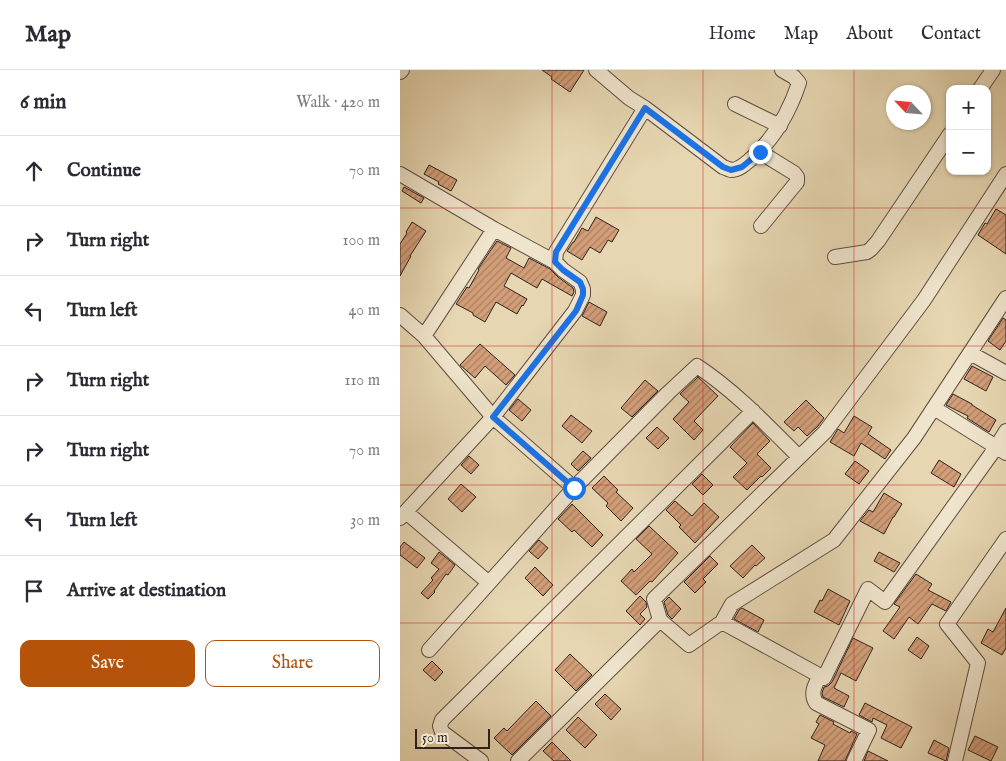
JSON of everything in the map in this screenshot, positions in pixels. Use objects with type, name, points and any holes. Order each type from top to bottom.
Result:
[{"type":"street","points":[[596,70],[630,98],[723,167],[731,170],[742,167],[760,152],[780,126],[799,83],[794,77],[782,70]]},
{"type":"street","points":[[983,85],[993,70]]},
{"type":"street","points":[[735,104],[780,126]]},
{"type":"street","points":[[555,262],[556,252],[645,108]]},
{"type":"street","points":[[835,257],[867,252],[872,249],[946,140]]},
{"type":"street","points":[[760,152],[794,173],[797,177],[797,182],[761,226]]},
{"type":"street","points":[[400,174],[555,262],[580,282],[583,289],[583,295],[576,311],[493,417],[403,515],[489,583]]},
{"type":"street","points":[[1006,174],[924,300],[825,432],[654,599],[660,620],[689,645],[722,622],[732,604],[834,540],[914,438],[1006,298]]},
{"type":"street","points":[[424,336],[494,229]]},
{"type":"street","points":[[400,315],[424,336],[493,417],[574,488]]},
{"type":"street","points":[[970,352],[1006,373]]},
{"type":"street","points":[[429,650],[574,488],[697,366],[753,411],[799,457]]},
{"type":"street","points":[[934,408],[1001,449]]},
{"type":"street","points":[[481,761],[442,732],[440,726],[442,720],[753,411]]},
{"type":"street","points":[[722,622],[824,678],[868,589],[884,602],[1001,449],[1006,431]]},
{"type":"street","points":[[955,761],[978,663],[947,624],[1006,539]]},
{"type":"street","points":[[518,761],[660,620]]},
{"type":"street","points":[[820,676],[814,687],[813,698],[816,703],[868,730],[854,761]]},
{"type":"building","points":[[542,70],[584,70],[570,92],[551,79],[552,77]]},
{"type":"building","points":[[429,165],[457,180],[451,191],[424,174]]},
{"type":"building","points":[[404,187],[424,198],[421,203],[402,191]]},
{"type":"building","points":[[996,209],[1006,215],[1006,254],[978,235]]},
{"type":"building","points":[[596,217],[619,230],[612,242],[608,240],[600,253],[590,247],[582,260],[567,251],[582,228],[588,231]]},
{"type":"building","points":[[412,222],[426,231],[400,276],[400,244]]},
{"type":"building","points":[[497,241],[511,248],[506,258],[524,268],[529,258],[550,269],[573,288],[572,296],[542,279],[537,288],[511,273],[504,286],[527,299],[517,314],[496,302],[485,322],[456,304],[467,287],[469,288],[478,269]]},
{"type":"building","points":[[589,302],[607,312],[600,326],[582,316]]},
{"type":"building","points":[[1003,318],[1006,320],[1006,341],[1000,350],[988,341]]},
{"type":"building","points":[[480,344],[515,375],[506,385],[485,366],[475,378],[460,365]]},
{"type":"building","points":[[972,366],[993,377],[986,391],[964,379]]},
{"type":"building","points":[[698,377],[718,396],[694,421],[703,430],[694,440],[673,419],[689,402],[680,394]]},
{"type":"building","points":[[645,380],[658,391],[632,417],[621,408]]},
{"type":"building","points":[[953,394],[996,420],[989,432],[967,418],[968,416],[946,405]]},
{"type":"building","points":[[518,399],[531,410],[522,421],[509,410]]},
{"type":"building","points":[[806,400],[824,418],[807,436],[798,427],[794,431],[784,422]]},
{"type":"building","points":[[571,415],[592,431],[582,443],[562,426]]},
{"type":"building","points":[[854,416],[872,427],[868,434],[891,450],[885,459],[861,443],[854,456],[830,442],[838,429],[844,433]]},
{"type":"building","points":[[753,423],[770,441],[757,454],[771,468],[747,490],[733,477],[747,463],[730,447]]},
{"type":"building","points":[[657,427],[669,438],[658,449],[646,438]]},
{"type":"building","points":[[583,451],[591,458],[578,471],[571,464]]},
{"type":"building","points":[[469,456],[479,465],[471,474],[461,465]]},
{"type":"building","points":[[939,460],[961,474],[954,487],[931,473]]},
{"type":"building","points":[[855,461],[869,471],[859,484],[845,474]]},
{"type":"building","points":[[702,474],[713,485],[703,495],[692,484]]},
{"type":"building","points":[[604,476],[618,490],[616,492],[633,508],[621,521],[606,506],[608,503],[592,488]]},
{"type":"building","points":[[461,484],[476,497],[462,512],[448,499]]},
{"type":"building","points":[[884,493],[902,504],[884,534],[860,521],[869,510],[873,512]]},
{"type":"building","points":[[675,501],[692,516],[704,503],[719,517],[695,543],[666,510]]},
{"type":"building","points":[[572,504],[603,535],[592,547],[574,530],[572,532],[558,519]]},
{"type":"building","points":[[649,526],[678,553],[652,582],[650,581],[636,595],[621,581],[632,569],[634,572],[652,554],[636,539]]},
{"type":"building","points":[[539,540],[548,548],[538,559],[529,551]]},
{"type":"building","points":[[404,542],[425,558],[417,568],[400,555],[400,547]]},
{"type":"building","points":[[752,545],[765,558],[755,565],[743,578],[730,566]]},
{"type":"building","points":[[439,552],[455,565],[428,599],[421,593],[433,580],[431,578],[439,569],[431,563]]},
{"type":"building","points":[[879,552],[900,563],[894,572],[874,561]]},
{"type":"building","points":[[710,556],[718,564],[703,579],[706,582],[695,593],[684,582]]},
{"type":"building","points":[[535,567],[553,585],[543,596],[525,578]]},
{"type":"building","points":[[916,574],[932,584],[928,590],[951,602],[946,611],[932,604],[918,624],[909,617],[894,639],[883,631],[900,607],[894,604]]},
{"type":"building","points":[[828,589],[850,601],[839,625],[814,612]]},
{"type":"building","points":[[640,596],[646,602],[647,607],[640,614],[645,619],[640,625],[626,611]]},
{"type":"building","points":[[669,597],[681,609],[672,619],[668,615],[664,602]]},
{"type":"building","points":[[742,608],[764,620],[758,632],[734,619]]},
{"type":"building","points":[[1006,608],[1006,648],[1002,655],[981,643],[988,629],[993,632]]},
{"type":"building","points":[[917,637],[929,646],[921,659],[908,650]]},
{"type":"building","points":[[853,638],[873,648],[856,681],[841,673],[834,688],[849,696],[844,707],[823,697],[822,693],[824,687],[832,682]]},
{"type":"building","points":[[570,654],[592,675],[576,691],[555,670]]},
{"type":"building","points":[[432,661],[443,672],[435,681],[423,670]]},
{"type":"building","points":[[605,694],[621,709],[611,720],[595,704]]},
{"type":"building","points":[[536,701],[551,716],[512,755],[494,738],[504,728],[507,731]]},
{"type":"building","points":[[865,703],[912,727],[901,748],[881,738],[887,725],[873,718],[872,722],[859,715]]},
{"type":"building","points":[[820,715],[850,733],[851,731],[857,734],[845,761],[818,761],[825,745],[811,738],[819,724],[816,722]]},
{"type":"building","points":[[578,717],[597,735],[585,748],[566,730]]},
{"type":"building","points":[[975,736],[998,747],[991,761],[968,750]]},
{"type":"building","points":[[934,740],[949,748],[946,761],[928,753]]},
{"type":"building","points":[[552,742],[571,761],[554,761],[543,751]]},
{"type":"building","points":[[868,751],[888,761],[864,761]]},
{"type":"route","points":[[574,488],[493,417],[576,311],[583,295],[580,282],[555,262],[556,252],[645,108],[723,167],[731,170],[742,167],[760,152]]}]
